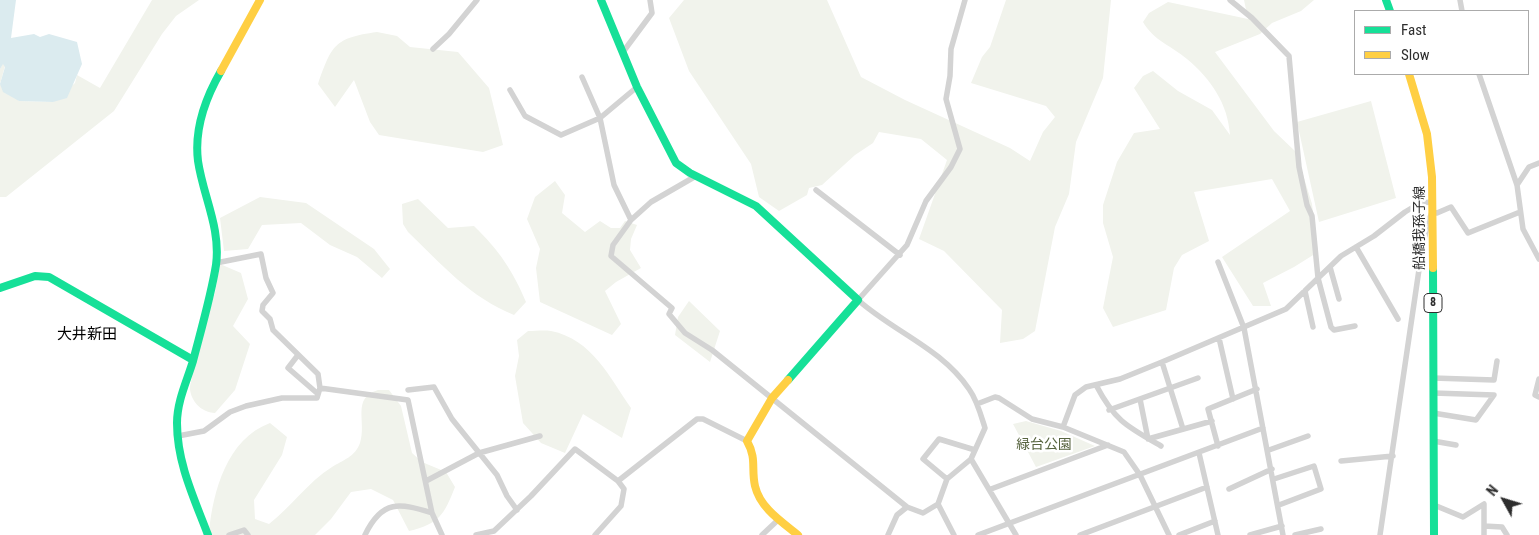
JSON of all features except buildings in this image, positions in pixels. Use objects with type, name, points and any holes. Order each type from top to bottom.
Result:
[{"type":"street","points":[[208,535],[180,460],[178,436],[179,405],[193,360],[216,264],[217,233],[198,160],[199,126],[208,93],[260,0]]},
{"type":"street","points":[[433,49],[449,34],[477,0]]},
{"type":"street","points":[[602,0],[637,87],[676,163],[696,176],[756,206],[858,300],[945,361],[970,390],[985,428],[971,458],[947,479],[938,504],[923,513],[907,507],[712,350],[685,333],[669,314],[672,308],[611,256],[613,245],[631,220],[652,202],[696,176]]},
{"type":"street","points":[[623,52],[652,13],[650,0]]},
{"type":"street","points":[[746,441],[772,398],[900,255],[907,245],[926,201],[951,167],[960,148],[946,99],[950,76],[951,48],[965,0]]},
{"type":"street","points":[[1230,0],[1252,18],[1289,56],[1299,166],[1307,205],[1312,216],[1318,278],[1331,327],[1334,330],[1354,326]]},
{"type":"street","name":"船橋我孫子線","points":[[1409,75],[1427,134],[1431,160],[1434,535]]},
{"type":"street","points":[[1479,75],[1517,185],[1523,229],[1539,258]]},
{"type":"street","points":[[582,77],[600,118],[614,185],[631,220]]},
{"type":"street","points":[[510,90],[525,116],[561,135],[600,118],[637,87]]},
{"type":"street","points":[[1517,185],[1530,167],[1539,163]]},
{"type":"street","points":[[816,190],[900,255]]},
{"type":"street","points":[[1063,427],[1076,395],[1086,387],[1162,362],[1286,309],[1341,256],[1374,236],[1420,203],[1432,202]]},
{"type":"street","points":[[1380,535],[1421,256],[1432,212],[1437,213],[1451,207],[1468,233],[1520,212]]},
{"type":"street","points":[[1356,247],[1398,319]]},
{"type":"street","points":[[178,436],[204,431],[230,412],[246,406],[282,398],[317,398],[319,391],[318,374],[273,330],[270,319],[262,311],[263,305],[273,293],[266,278],[261,254],[216,264]]},
{"type":"street","points":[[1218,262],[1244,328],[1269,450],[1283,535]]},
{"type":"street","points":[[1330,267],[1339,299]]},
{"type":"street","points":[[0,288],[35,276],[49,277],[176,352],[193,360]]},
{"type":"street","points":[[1305,291],[1313,327]]},
{"type":"street","points":[[1219,338],[1233,399]]},
{"type":"street","points":[[298,355],[288,368],[319,391],[408,400],[432,513],[442,535]]},
{"type":"street","points":[[1433,378],[1494,380],[1497,361]]},
{"type":"street","points":[[1162,362],[1183,429]]},
{"type":"street","points":[[1110,410],[1198,378]]},
{"type":"street","points":[[1539,379],[1535,396],[1539,397]]},
{"type":"street","points":[[1096,385],[1110,410],[1124,425],[1161,446]]},
{"type":"street","points":[[408,390],[434,387],[452,419],[497,474],[507,496],[517,510]]},
{"type":"street","points":[[1218,446],[1208,409],[1257,390]]},
{"type":"street","points":[[1433,393],[1494,395],[1476,420],[1433,413]]},
{"type":"street","points":[[977,404],[995,397],[999,398],[1032,419],[1063,427],[1124,452],[1140,475],[1169,535]]},
{"type":"street","points":[[1140,399],[1148,438]]},
{"type":"street","points":[[618,480],[697,419],[702,418],[746,441],[755,455],[755,485],[758,493],[779,519],[798,535]]},
{"type":"street","points":[[1148,438],[1212,422]]},
{"type":"street","points":[[978,535],[1199,454],[1264,428]]},
{"type":"street","points":[[426,480],[479,452],[540,436]]},
{"type":"street","points":[[1269,450],[1308,436]]},
{"type":"street","points":[[947,479],[923,459],[939,439],[975,450]]},
{"type":"street","points":[[1433,441],[1456,445]]},
{"type":"street","points":[[991,490],[1108,445]]},
{"type":"street","points":[[476,535],[494,531],[517,510],[575,449],[618,480],[624,489],[621,506],[596,535]]},
{"type":"street","points":[[1199,454],[1218,535]]},
{"type":"street","points":[[1340,461],[1393,456]]},
{"type":"street","points":[[971,458],[1016,535]]},
{"type":"street","points":[[1274,479],[1314,466],[1321,489],[1279,505]]},
{"type":"street","points":[[1229,489],[1272,469]]},
{"type":"street","points":[[1080,535],[1207,487]]},
{"type":"street","points":[[365,535],[372,520],[386,509],[404,504],[432,513]]},
{"type":"street","points":[[938,504],[954,535]]},
{"type":"street","points":[[1434,505],[1463,516],[1484,504],[1484,535]]},
{"type":"street","points":[[888,535],[897,515],[907,507]]},
{"type":"street","points":[[762,535],[779,519]]},
{"type":"street","points":[[1179,535],[1215,521]]},
{"type":"street","points":[[1250,535],[1282,526]]},
{"type":"street","points":[[1484,526],[1502,527],[1507,535]]},
{"type":"street","points":[[1295,535],[1321,529]]},
{"type":"street","points":[[229,535],[244,530],[248,535]]},
{"type":"green space","points":[[152,0],[199,0],[176,16],[162,34],[114,111],[6,197],[0,197],[0,84],[19,101],[53,102],[75,83],[77,75],[100,88]]},
{"type":"green space","points":[[684,0],[827,0],[861,77],[905,100],[1010,148],[1030,161],[1043,132],[1055,117],[1046,106],[971,83],[982,57],[990,47],[1006,0],[1111,0],[1103,78],[1076,142],[1069,194],[1055,227],[1035,331],[1023,339],[1000,343],[1002,310],[944,251],[919,239],[947,160],[921,139],[879,132],[873,143],[855,155],[822,185],[809,188],[807,195],[779,211],[759,197],[751,164],[689,71],[669,18]]},
{"type":"green space","points":[[1244,0],[1314,0],[1301,11],[1272,23],[1260,34],[1215,52],[1274,131],[1296,152],[1312,204],[1318,252],[1263,283],[1271,306],[1253,306],[1222,257],[1290,211],[1272,179],[1194,192],[1209,241],[1182,255],[1174,268],[1166,310],[1113,327],[1103,308],[1113,257],[1103,223],[1103,205],[1117,162],[1134,133],[1160,129],[1134,88],[1143,76],[1153,71],[1178,91],[1212,110],[1230,135],[1226,113],[1211,84],[1187,59],[1152,34],[1143,22],[1149,13],[1168,2],[1248,19]]},
{"type":"green space","points":[[377,32],[397,36],[410,47],[458,52],[489,88],[503,145],[483,152],[379,135],[370,122],[354,80],[335,107],[318,84],[331,52],[343,41],[352,37]]},
{"type":"green space","points":[[3,63],[5,66],[0,84],[0,69]]},
{"type":"green space","points":[[1371,101],[1396,198],[1319,222],[1297,122]]},
{"type":"green space","points":[[555,181],[565,195],[562,213],[585,232],[600,221],[611,228],[620,228],[625,221],[637,225],[631,239],[630,250],[641,268],[616,282],[605,291],[621,324],[612,335],[540,302],[536,268],[540,249],[527,219],[535,197]]},
{"type":"green space","points":[[260,197],[306,203],[374,249],[390,269],[382,278],[357,257],[330,245],[301,223],[262,225],[248,249],[224,251],[220,218]]},
{"type":"green space","points":[[418,199],[448,228],[474,226],[498,252],[516,280],[526,302],[514,315],[498,308],[470,290],[408,232],[403,224],[402,204]]},
{"type":"green space","points":[[220,264],[241,273],[248,299],[233,326],[250,344],[235,390],[215,413],[205,411],[197,404],[190,391],[190,386],[207,314],[215,293]]},
{"type":"green space","points":[[689,301],[720,331],[710,362],[675,335],[678,317]]},
{"type":"green space","points":[[528,331],[551,331],[565,335],[578,342],[599,361],[631,408],[622,438],[583,414],[565,453],[541,443],[523,423],[515,376],[519,356],[517,340]]},
{"type":"green space","points":[[378,390],[389,390],[401,406],[412,453],[422,462],[446,472],[455,487],[444,511],[439,517],[427,525],[409,531],[393,500],[371,489],[351,492],[331,519],[315,535],[211,535],[209,532],[211,516],[219,484],[225,468],[243,441],[255,431],[270,423],[287,437],[282,455],[254,500],[255,519],[269,524],[323,473],[355,452],[362,435],[362,405],[370,394]]},
{"type":"green space","name":"緑台公園","points":[[1026,421],[1061,431],[1095,446],[1036,467],[1013,424]]},
{"type":"shaded area","points":[[0,0],[16,0],[11,38],[34,34],[40,37],[49,34],[77,42],[82,64],[67,98],[53,102],[19,101],[3,92],[0,84],[5,67],[3,64],[0,69]]},
{"type":"traffic: fast","points":[[601,0],[637,87],[676,163],[690,173],[756,206],[858,300],[788,380]]},
{"type":"traffic: fast","points":[[1386,0],[1390,10]]},
{"type":"traffic: fast","points":[[208,535],[183,466],[178,438],[177,415],[209,301],[216,265],[217,251],[214,225],[200,174],[197,149],[202,114],[221,71]]},
{"type":"traffic: fast","points":[[1433,268],[1434,535]]},
{"type":"traffic: fast","points":[[0,288],[35,276],[49,277],[193,360]]},
{"type":"traffic: slow","points":[[221,71],[260,0]]},
{"type":"traffic: slow","points":[[1409,75],[1427,134],[1432,177],[1433,268]]},
{"type":"traffic: slow","points":[[788,380],[772,398],[747,441],[752,453],[754,480],[758,494],[772,514],[798,535]]},
{"type":"district","name":"大井新田","points":[[87,335]]}]
